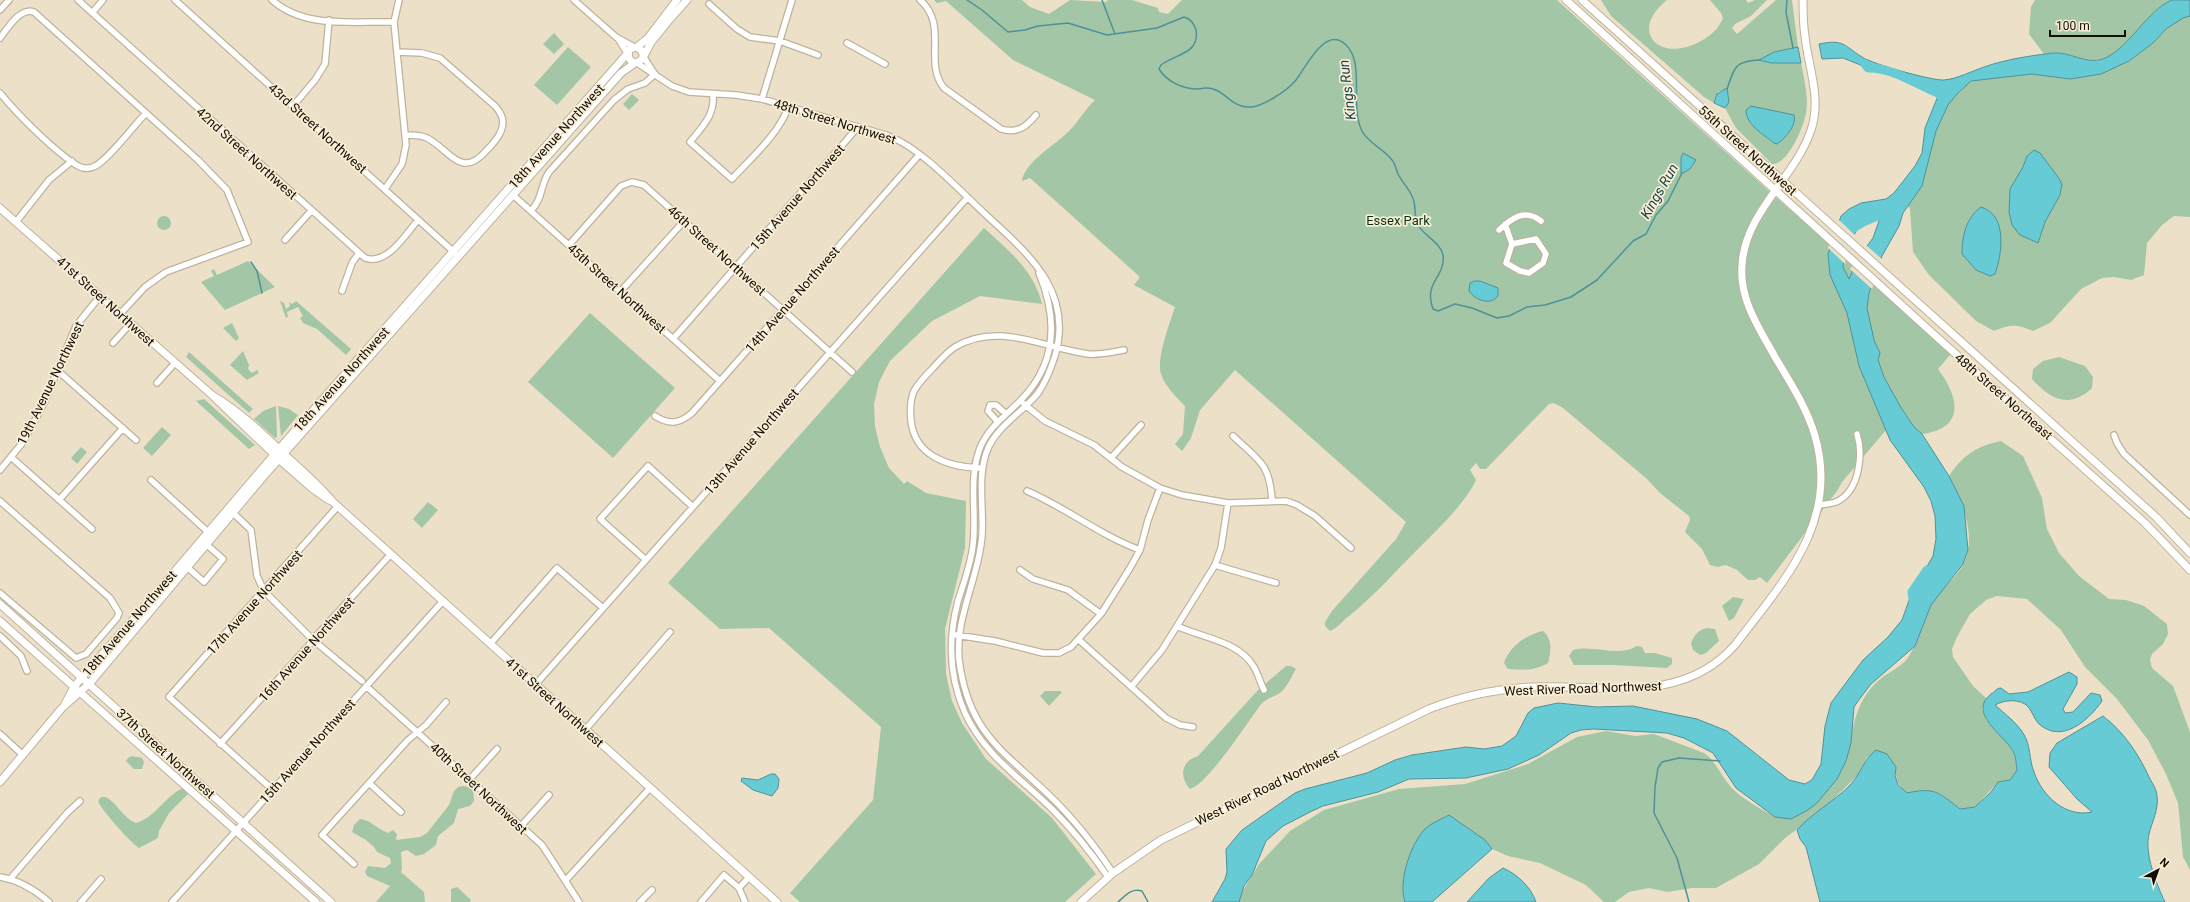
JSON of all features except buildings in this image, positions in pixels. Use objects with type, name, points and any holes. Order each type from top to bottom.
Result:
[{"type":"main road","name":"18th Avenue Northwest","points":[[62,708],[81,693],[90,683],[206,544],[231,510],[453,250],[612,74],[627,54],[648,38],[676,0]]},
{"type":"main road","name":"18th Avenue Northwest","points":[[280,454],[460,257],[621,74],[643,56],[655,37],[687,0]]},
{"type":"main road","name":"55th Street Northwest","points":[[1566,0],[1815,226]]},
{"type":"main road","name":"55th Street Northwest","points":[[1582,0],[1914,301]]},
{"type":"main road","name":"West River Road Northwest","points":[[1081,902],[1110,875],[1143,851],[1185,827],[1412,716],[1443,704],[1478,694],[1514,689],[1660,686],[1683,681],[1704,672],[1735,645],[1791,569],[1809,539],[1819,505],[1821,463],[1815,436],[1805,409],[1752,314],[1743,286],[1742,265],[1746,242],[1753,227],[1809,135],[1815,113],[1815,91],[1805,36],[1803,0]]},
{"type":"main road","points":[[635,47],[642,51],[643,56]]},
{"type":"main road","points":[[627,54],[630,60],[636,63]]},
{"type":"main road","points":[[514,196],[515,189],[523,177],[524,170]]},
{"type":"main road","name":"41st Street Northwest","points":[[0,208],[212,395],[238,413],[280,454],[319,485],[336,504],[442,601],[777,902]]},
{"type":"main road","name":"48th Street Northeast","points":[[1815,226],[1910,313],[2134,512],[2176,553],[2190,570]]},
{"type":"main road","name":"48th Street Northeast","points":[[1914,301],[2156,518],[2190,552]]},
{"type":"main road","name":"18th Avenue Northwest","points":[[0,782],[62,708],[74,687],[82,677],[208,532],[231,510]]},
{"type":"main road","name":"37th Street Northwest","points":[[0,604],[90,683],[242,823],[331,902]]},
{"type":"main road","name":"37th Street Northwest","points":[[0,621],[316,902]]},
{"type":"street","points":[[0,10],[9,0]]},
{"type":"street","name":"42nd Street Northwest","points":[[78,0],[359,253],[372,260],[386,255],[418,220]]},
{"type":"street","points":[[92,12],[103,0]]},
{"type":"street","name":"43rd Street Northwest","points":[[175,0],[460,257]]},
{"type":"street","points":[[385,189],[402,164],[406,153],[406,135],[394,22],[399,0]]},
{"type":"street","points":[[574,0],[616,36],[635,47]]},
{"type":"street","points":[[762,99],[792,0]]},
{"type":"street","points":[[920,0],[928,7],[934,17],[936,68],[938,80],[944,88],[1001,128],[1009,131],[1016,131],[1023,128],[1036,115]]},
{"type":"street","points":[[276,1],[298,16],[329,20],[394,22]]},
{"type":"street","points":[[709,4],[745,35],[756,39],[780,42],[818,55]]},
{"type":"street","points":[[0,38],[21,14],[28,11],[34,12],[223,184],[230,195],[248,242],[166,272],[144,287],[120,314]]},
{"type":"street","points":[[293,106],[315,80],[325,64],[329,20]]},
{"type":"street","points":[[616,36],[627,54]]},
{"type":"street","points":[[848,43],[885,64]]},
{"type":"street","points":[[397,52],[429,54],[444,61],[495,106],[501,113],[503,120],[500,133],[483,155],[474,161],[466,163],[458,162],[429,139],[419,135],[406,135]]},
{"type":"street","name":"48th Street Northwest","points":[[643,56],[654,74]]},
{"type":"street","name":"48th Street Northwest","points":[[636,63],[681,90],[695,94],[736,95],[762,99],[896,139],[919,155],[992,220],[1034,262]]},
{"type":"street","points":[[531,211],[541,198],[543,184],[549,172],[606,109],[624,92],[644,82],[654,74]]},
{"type":"street","points":[[0,93],[15,111],[72,161],[81,167],[95,167],[108,155],[146,113]]},
{"type":"street","points":[[713,94],[712,113],[690,142],[732,179],[778,128],[785,118],[788,107]]},
{"type":"street","name":"15th Avenue Northwest","points":[[673,339],[858,127]]},
{"type":"street","name":"14th Avenue Northwest","points":[[655,416],[668,422],[680,422],[692,413],[919,155]]},
{"type":"street","points":[[16,222],[49,180],[72,161]]},
{"type":"street","name":"46th Street Northwest","points":[[569,245],[617,190],[626,183],[632,182],[640,184],[651,189],[852,372]]},
{"type":"street","name":"45th Street Northwest","points":[[514,196],[720,381]]},
{"type":"street","name":"13th Avenue Northwest","points":[[535,685],[967,198]]},
{"type":"street","points":[[285,240],[311,211]]},
{"type":"street","points":[[1499,230],[1505,224],[1520,215],[1525,214],[1535,217],[1541,222]]},
{"type":"street","points":[[620,292],[685,220]]},
{"type":"street","points":[[1505,224],[1512,244],[1506,263],[1520,271],[1529,273],[1543,263],[1546,254],[1536,239],[1512,244]]},
{"type":"street","points":[[342,292],[352,263],[359,253]]},
{"type":"street","points":[[1034,262],[1044,286],[1051,309],[1050,346],[1037,380],[1021,401],[998,422],[983,442],[975,468],[973,544],[955,614],[952,634],[951,662],[954,678],[964,709],[977,734],[998,760],[1060,817],[1110,875]]},
{"type":"street","points":[[1034,262],[1049,283],[1056,302],[1060,322],[1057,348],[1040,389],[1026,406],[1001,429],[991,443],[982,468],[980,547],[959,635],[958,656],[962,678],[970,704],[984,731],[1001,751],[1066,813],[1110,875]]},
{"type":"street","name":"19th Avenue Northwest","points":[[0,470],[27,436],[58,370],[76,326],[100,296]]},
{"type":"street","points":[[113,343],[131,323]]},
{"type":"street","points":[[982,468],[946,463],[936,459],[917,441],[912,428],[910,410],[912,398],[918,386],[946,354],[956,347],[975,338],[1005,336],[1089,354],[1124,350]]},
{"type":"street","points":[[157,384],[176,363]]},
{"type":"street","points":[[58,370],[136,440]]},
{"type":"street","points":[[1021,401],[1045,422],[1094,445],[1132,474],[1160,488],[1182,495],[1228,502],[1286,502],[1306,510],[1350,548]]},
{"type":"street","points":[[998,422],[988,411],[990,405],[996,405],[1006,414]]},
{"type":"street","points":[[1111,458],[1141,424]]},
{"type":"street","points":[[60,500],[123,428]]},
{"type":"street","points":[[1819,505],[1830,504],[1840,500],[1849,490],[1854,479],[1860,456],[1857,434]]},
{"type":"street","points":[[2114,435],[2124,454],[2190,515]]},
{"type":"street","points":[[1233,436],[1264,465],[1268,473],[1272,501]]},
{"type":"street","points":[[11,458],[92,529]]},
{"type":"street","points":[[646,560],[600,518],[648,466],[693,507]]},
{"type":"street","points":[[151,480],[208,532]]},
{"type":"street","points":[[952,634],[1049,654],[1063,651],[1079,640],[1101,614],[1140,550],[1148,520],[1160,488]]},
{"type":"street","points":[[1027,491],[1061,506],[1118,542],[1140,550]]},
{"type":"street","name":"18th Avenue Northwest","points":[[0,501],[110,598],[119,610],[117,618],[84,655],[76,658],[70,655],[0,593]]},
{"type":"street","points":[[1131,687],[1159,654],[1215,564],[1221,548],[1228,502]]},
{"type":"street","name":"17th Avenue Northwest","points":[[220,744],[169,697],[264,591],[336,504]]},
{"type":"street","points":[[231,510],[251,530],[257,576],[264,591],[312,639],[362,681]]},
{"type":"street","points":[[187,567],[204,582],[223,559],[206,544]]},
{"type":"street","name":"16th Avenue Northwest","points":[[220,744],[310,644],[312,639],[391,554]]},
{"type":"street","points":[[1215,564],[1276,583]]},
{"type":"street","points":[[490,644],[557,568],[603,608]]},
{"type":"street","points":[[1020,570],[1033,579],[1068,590],[1101,614]]},
{"type":"street","name":"15th Avenue Northwest","points":[[172,902],[442,601]]},
{"type":"street","points":[[1176,626],[1193,634],[1230,646],[1240,652],[1254,667],[1264,690]]},
{"type":"street","points":[[585,730],[670,632]]},
{"type":"street","points":[[0,636],[21,656],[27,671]]},
{"type":"street","points":[[1079,640],[1173,723],[1193,727]]},
{"type":"street","name":"40th Street Northwest","points":[[366,686],[470,779],[546,851],[579,902]]},
{"type":"street","points":[[354,864],[322,835],[417,731],[446,702]]},
{"type":"street","points":[[0,734],[23,755]]},
{"type":"street","points":[[220,744],[273,790]]},
{"type":"street","points":[[470,779],[497,749]]},
{"type":"street","points":[[369,783],[401,812]]},
{"type":"street","points":[[566,880],[650,788]]},
{"type":"street","points":[[521,826],[549,795]]},
{"type":"street","points":[[10,879],[67,813],[80,801]]},
{"type":"street","points":[[701,902],[724,875],[739,888],[745,902]]},
{"type":"street","points":[[0,877],[10,879],[29,887],[49,902]]},
{"type":"street","points":[[739,888],[749,877]]},
{"type":"street","points":[[81,902],[101,879]]},
{"type":"street","points":[[640,902],[652,890]]},
{"type":"green space","name":"Essex Park","points":[[934,0],[1022,0],[1030,7],[1049,14],[1070,0],[1106,2],[1108,0],[1132,0],[1158,8],[1159,12],[1168,14],[1182,0],[1557,0],[1789,209],[1840,246],[1955,349],[1938,369],[1951,390],[1954,400],[1952,418],[1946,425],[1936,431],[1922,434],[1914,427],[1903,410],[1842,482],[1837,491],[1767,583],[1760,577],[1755,580],[1748,580],[1737,570],[1726,565],[1717,567],[1710,565],[1702,549],[1685,532],[1690,520],[1689,516],[1660,493],[1647,479],[1563,408],[1554,403],[1549,404],[1486,469],[1480,469],[1476,463],[1470,470],[1476,480],[1457,508],[1375,593],[1338,626],[1330,631],[1325,626],[1325,622],[1332,611],[1396,539],[1406,522],[1235,370],[1200,410],[1191,438],[1182,451],[1175,444],[1183,434],[1185,406],[1165,383],[1161,374],[1160,359],[1164,340],[1175,307],[1134,285],[1140,277],[1030,178],[1022,181],[1028,167],[1069,131],[1095,100],[1013,60],[946,1],[937,3]]},
{"type":"green space","points":[[1601,0],[1667,0],[1656,12],[1650,23],[1649,32],[1653,40],[1661,46],[1672,49],[1685,47],[1699,42],[1716,29],[1723,18],[1721,13],[1710,0],[1746,0],[1748,3],[1755,0],[1767,0],[1751,16],[1735,24],[1732,28],[1737,34],[1776,0],[1792,0],[1798,47],[1774,52],[1773,63],[1801,63],[1807,94],[1807,107],[1805,119],[1799,135],[1784,158],[1778,163],[1772,164],[1736,128],[1725,108],[1729,98],[1727,89],[1718,92],[1714,103],[1704,97],[1611,16]]},
{"type":"green space","points":[[2035,0],[2172,0],[2162,5],[2154,12],[2129,40],[2112,55],[2102,59],[2091,60],[2060,53],[2044,54],[2029,34],[2031,7]]},
{"type":"green space","points":[[2190,2],[2190,217],[2174,216],[2162,225],[2147,243],[2144,275],[2131,280],[2114,277],[2102,278],[2081,289],[2050,323],[2033,331],[2018,326],[2009,326],[1994,331],[1976,321],[1929,275],[1913,252],[1910,209],[1903,198],[1919,169],[1928,124],[1943,98],[1972,81],[2013,72],[2085,73]]},
{"type":"green space","points":[[554,33],[564,44],[554,54],[543,44]]},
{"type":"green space","points":[[568,47],[591,67],[557,105],[534,85]]},
{"type":"green space","points":[[632,94],[639,100],[629,110],[623,104]]},
{"type":"green space","points":[[164,216],[169,218],[171,223],[169,228],[164,230],[159,228],[157,223],[159,218]]},
{"type":"green space","points":[[984,228],[1011,253],[1027,271],[1038,292],[1042,304],[980,296],[932,321],[890,361],[879,382],[874,404],[875,426],[880,447],[889,468],[904,484],[907,481],[926,493],[966,501],[965,548],[945,629],[946,674],[952,701],[962,723],[986,759],[1052,818],[1096,874],[1065,902],[800,902],[790,893],[873,800],[881,727],[769,628],[720,629],[668,583]]},
{"type":"green space","points":[[248,261],[275,287],[225,310],[201,282],[214,276],[211,271],[214,269],[217,275]]},
{"type":"green space","points":[[280,301],[284,303],[286,309],[290,306],[289,302],[292,304],[296,301],[351,349],[346,355],[317,329],[303,323],[300,318],[303,316],[298,307],[287,312],[288,317],[286,318]]},
{"type":"green space","points":[[590,313],[675,388],[613,458],[528,382]]},
{"type":"green space","points":[[232,323],[239,338],[236,341],[223,328]]},
{"type":"green space","points":[[243,351],[249,365],[248,369],[252,373],[257,370],[259,373],[247,380],[230,365]]},
{"type":"green space","points":[[189,352],[253,409],[249,413],[186,357]]},
{"type":"green space","points":[[2059,357],[2085,366],[2093,377],[2092,388],[2084,395],[2068,400],[2054,397],[2032,379],[2033,369],[2043,361]]},
{"type":"green space","points":[[204,399],[255,445],[249,449],[196,401]]},
{"type":"green space","points":[[276,406],[277,437],[275,438],[254,419],[263,411]]},
{"type":"green space","points":[[278,406],[289,409],[298,415],[281,436]]},
{"type":"green space","points":[[162,427],[171,435],[152,456],[143,448]]},
{"type":"green space","points":[[2001,441],[2023,456],[2042,498],[2047,529],[2059,553],[2079,576],[2109,599],[2126,600],[2144,606],[2167,624],[2168,634],[2163,644],[2152,654],[2150,659],[2152,668],[2173,686],[2190,732],[2190,870],[2183,857],[2178,803],[2166,774],[2148,740],[2117,699],[2085,667],[2061,630],[2027,599],[1997,596],[1986,600],[1970,614],[1952,649],[1953,657],[1973,686],[1986,698],[1982,709],[1986,720],[2002,736],[2014,753],[2017,770],[2010,780],[1998,782],[1975,807],[1960,809],[1947,798],[1936,792],[1916,791],[1907,793],[1898,782],[1896,767],[1867,757],[1860,773],[1820,812],[1785,838],[1759,864],[1716,888],[1692,888],[1668,892],[1649,888],[1629,892],[1615,902],[1604,902],[1586,885],[1540,863],[1508,856],[1492,849],[1485,840],[1449,815],[1403,897],[1405,902],[1236,902],[1259,864],[1290,831],[1324,810],[1399,789],[1465,784],[1528,764],[1577,737],[1606,731],[1635,736],[1654,734],[1704,753],[1711,759],[1736,792],[1752,804],[1775,817],[1851,743],[1858,709],[1866,694],[1881,678],[1897,668],[1907,659],[1914,646],[1928,611],[1935,599],[1961,568],[1968,553],[1969,542],[1966,519],[1959,496],[1949,476],[1960,462],[1971,452],[1992,443]]},
{"type":"green space","points":[[81,447],[87,452],[77,464],[71,458]]},
{"type":"green space","points":[[428,502],[438,510],[422,528],[413,519]]},
{"type":"green space","points":[[1733,597],[1744,599],[1734,618],[1729,621],[1722,606]]},
{"type":"green space","points":[[1707,628],[1715,629],[1719,641],[1706,653],[1700,655],[1693,650],[1691,643],[1697,633]]},
{"type":"green space","points":[[1543,631],[1550,642],[1548,663],[1534,669],[1508,669],[1504,663],[1506,657],[1514,647],[1525,638]]},
{"type":"green space","points":[[1637,646],[1642,647],[1645,653],[1655,653],[1672,658],[1672,664],[1667,668],[1614,665],[1574,665],[1569,656],[1573,650],[1589,649],[1622,651]]},
{"type":"green space","points":[[1286,666],[1291,666],[1296,669],[1285,688],[1261,704],[1217,765],[1198,785],[1190,789],[1186,784],[1183,775],[1185,765],[1192,758],[1198,756],[1258,690]]},
{"type":"green space","points":[[1045,691],[1062,692],[1049,706],[1040,696]]},
{"type":"green space","points":[[132,756],[142,758],[144,762],[142,769],[134,769],[126,761]]},
{"type":"green space","points":[[458,787],[469,787],[473,790],[474,801],[470,806],[458,809],[454,823],[438,836],[436,845],[424,854],[416,856],[407,850],[401,852],[401,874],[402,873],[424,892],[425,902],[376,902],[390,886],[367,876],[365,872],[368,866],[385,868],[391,863],[390,858],[377,852],[366,840],[352,832],[354,825],[360,819],[367,821],[388,833],[393,830],[397,834],[396,840],[420,837],[427,833],[449,805],[454,791]]},
{"type":"green space","points":[[183,788],[188,794],[169,813],[159,831],[158,838],[139,848],[129,840],[105,812],[98,801],[101,797],[106,797],[114,803],[131,821],[136,823],[149,816],[171,796]]},
{"type":"green space","points":[[457,887],[471,900],[470,902],[451,902],[451,889]]},
{"type":"water","points":[[2172,0],[2190,0],[2190,16],[2183,18],[2166,29],[2153,43],[2129,61],[2101,74],[2070,79],[2032,74],[1971,81],[1948,105],[1936,131],[1922,186],[1903,213],[1899,226],[1882,256],[1869,293],[1867,308],[1874,340],[1880,353],[1878,360],[1884,377],[1900,406],[1914,427],[1922,434],[1949,476],[1964,506],[1968,550],[1963,564],[1931,605],[1915,646],[1871,684],[1854,707],[1851,743],[1846,761],[1837,779],[1817,803],[1808,810],[1791,819],[1775,817],[1736,788],[1713,753],[1684,738],[1667,733],[1594,729],[1581,730],[1571,733],[1539,755],[1508,769],[1466,778],[1409,779],[1378,792],[1323,806],[1312,811],[1283,826],[1266,841],[1252,875],[1244,886],[1239,902],[1212,902],[1225,879],[1227,872],[1226,849],[1242,830],[1295,793],[1367,773],[1395,760],[1412,755],[1466,747],[1484,749],[1502,746],[1516,736],[1528,713],[1534,708],[1558,703],[1597,707],[1633,706],[1697,719],[1727,731],[1789,780],[1805,784],[1812,780],[1821,764],[1825,726],[1831,703],[1863,660],[1888,637],[1902,620],[1912,592],[1933,556],[1936,539],[1935,516],[1931,501],[1924,487],[1890,440],[1859,366],[1847,313],[1830,275],[1828,254],[1841,216],[1849,209],[1861,203],[1886,199],[1894,193],[1915,166],[1922,153],[1925,128],[1938,96],[1937,93],[1887,70],[1868,68],[1843,58],[1822,59],[1819,44],[1834,42],[1843,44],[1862,57],[1877,64],[1916,75],[1944,80],[1959,77],[2001,62],[2044,54],[2059,53],[2090,60],[2103,59],[2122,47],[2146,20],[2163,5]],"holes":[[[1881,215],[1873,238],[1858,258],[1849,279],[1843,267],[1844,256],[1858,227],[1861,221]]]},
{"type":"water","points":[[1798,47],[1801,63],[1771,63],[1759,60],[1774,52]]},
{"type":"water","points":[[1727,88],[1729,102],[1725,108],[1714,103],[1717,94]]},
{"type":"water","points":[[1751,106],[1794,115],[1794,123],[1787,135],[1780,142],[1777,144],[1774,143],[1752,125],[1746,110]]},
{"type":"water","points":[[2034,150],[2040,153],[2062,184],[2060,195],[2045,222],[2038,243],[2020,235],[2012,225],[2009,212],[2010,189],[2023,167],[2027,156]]},
{"type":"water","points":[[1683,153],[1696,160],[1690,169],[1681,174],[1681,158]]},
{"type":"water","points":[[1981,207],[1990,211],[1996,218],[2001,236],[1998,266],[1995,274],[1990,276],[1976,270],[1962,254],[1964,234],[1968,222]]},
{"type":"water","points":[[1480,281],[1498,288],[1498,296],[1491,301],[1483,301],[1475,297],[1469,291],[1470,283]]},
{"type":"water","points":[[2069,672],[2077,677],[2077,684],[2063,709],[2065,713],[2073,712],[2091,693],[2100,695],[2102,701],[2089,716],[2074,728],[2057,732],[2048,730],[2039,724],[2025,704],[2018,701],[2002,702],[1995,705],[2014,722],[2026,738],[2034,772],[2043,789],[2056,803],[2073,812],[2092,812],[2077,799],[2049,767],[2050,753],[2057,743],[2103,716],[2125,737],[2141,761],[2154,785],[2156,792],[2157,806],[2149,834],[2148,851],[2155,878],[2165,902],[1820,902],[1806,847],[1800,839],[1797,830],[1851,784],[1865,762],[1876,750],[1887,754],[1896,767],[1895,776],[1898,785],[1907,793],[1916,791],[1936,792],[1960,809],[1975,807],[1991,792],[1998,782],[2010,780],[2017,770],[2013,751],[1995,731],[1985,716],[1983,709],[1985,701],[1998,689],[2001,688],[2009,694],[2028,692]]},
{"type":"water","points":[[771,774],[775,774],[779,779],[778,788],[772,796],[753,790],[741,781],[742,778],[758,780]]},
{"type":"water","points":[[1449,815],[1485,840],[1492,849],[1432,902],[1405,902],[1403,894],[1404,874],[1410,854],[1415,844],[1427,827]]},
{"type":"water","points":[[1503,868],[1527,886],[1536,902],[1467,902],[1489,878]]},
{"type":"pier","points":[[1838,219],[1856,236],[1846,257],[1845,264],[1828,248]]},
{"type":"pier","points":[[1866,245],[1883,260],[1872,289],[1850,269]]},
{"type":"waterway","name":"Kings Run","points":[[967,0],[982,10],[1008,32],[1025,30],[1038,26],[1068,23],[1107,35],[1157,28],[1184,17],[1192,22],[1196,30],[1194,44],[1190,49],[1161,65],[1159,69],[1162,74],[1176,84],[1187,88],[1213,89],[1220,92],[1234,103],[1247,107],[1254,107],[1265,103],[1292,85],[1323,44],[1330,40],[1338,40],[1345,44],[1351,52],[1355,62],[1358,121],[1362,131],[1365,136],[1393,161],[1398,174],[1413,198],[1418,225],[1442,251],[1443,263],[1431,292],[1433,309],[1438,311],[1455,304],[1472,308],[1497,318],[1509,316],[1527,307],[1545,305],[1571,297],[1597,280],[1633,241],[1646,234],[1656,215],[1668,201],[1682,173]]},
{"type":"waterway","points":[[1102,0],[1115,34]]},
{"type":"waterway","points":[[1787,0],[1786,12],[1793,48]]},
{"type":"waterway","name":"Kings Run","points":[[1727,89],[1737,66],[1745,62],[1760,60]]},
{"type":"waterway","points":[[1865,64],[1868,68],[1897,74],[1945,96]]},
{"type":"waterway","points":[[1854,228],[1891,208]]},
{"type":"waterway","points":[[251,262],[257,271],[262,293]]},
{"type":"waterway","points":[[1913,599],[1912,592],[1927,570]]},
{"type":"waterway","points":[[1689,902],[1677,858],[1654,813],[1655,787],[1658,768],[1662,762],[1679,758],[1720,761]]},
{"type":"waterway","points":[[1118,902],[1135,890],[1142,891],[1148,902]]}]
